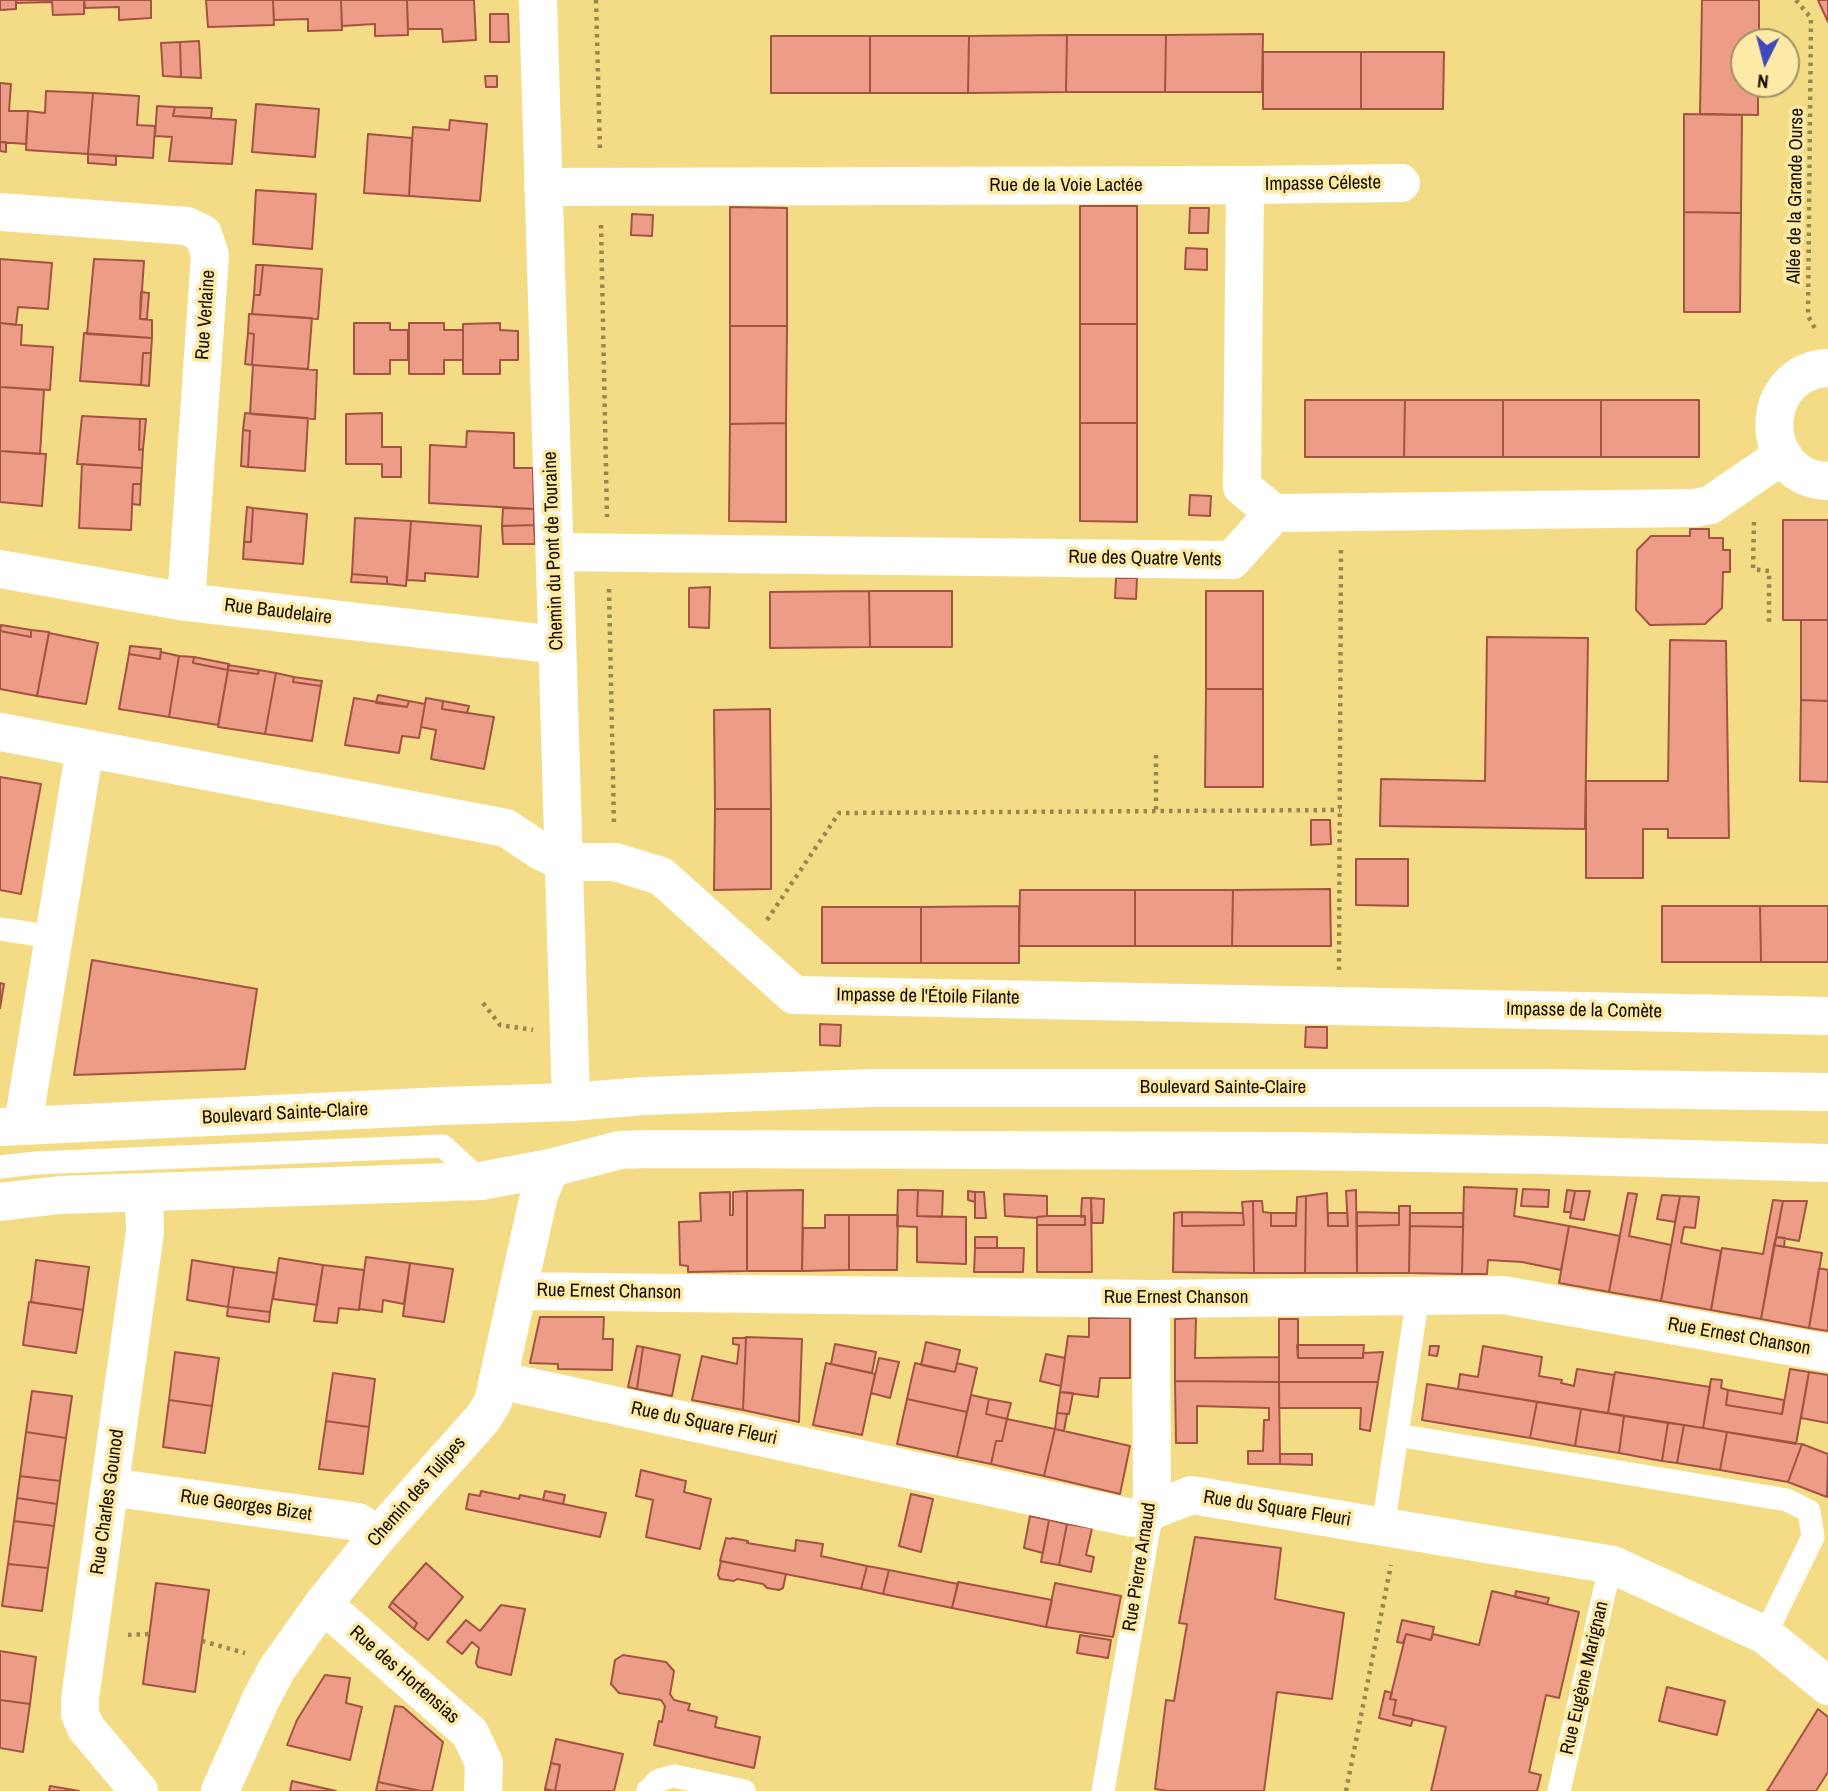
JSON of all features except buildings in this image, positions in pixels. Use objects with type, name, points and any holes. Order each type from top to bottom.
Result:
[{"type":"street","name":"Chemin du Pont de Touraine","points":[[538,0],[571,1102]]},
{"type":"street","name":"Impasse Céleste","points":[[1245,185],[1401,183]]},
{"type":"street","name":"Rue de la Voie Lactée","points":[[543,187],[1245,185]]},
{"type":"street","points":[[1245,185],[1242,487],[1274,513],[1695,508],[1710,505],[1783,456]]},
{"type":"street","name":"Rue Verlaine","points":[[0,212],[187,226],[203,234],[211,255],[186,602]]},
{"type":"street","points":[[1825,353],[1783,392],[1773,423],[1783,456],[1793,468],[1807,477],[1828,481]]},
{"type":"street","name":"Rue des Quatre Vents","points":[[555,552],[1232,560],[1274,513]]},
{"type":"street","name":"Rue Baudelaire","points":[[0,569],[186,602],[541,643],[557,641]]},
{"type":"street","points":[[0,732],[506,828],[539,850],[564,862]]},
{"type":"street","points":[[11,1126],[54,937],[85,748]]},
{"type":"street","name":"Impasse de l'Étoile Filante","points":[[564,862],[615,862],[662,876],[794,995],[1339,1006]]},
{"type":"street","name":"Impasse de la Comète","points":[[1339,1006],[1828,1016]]},
{"type":"street","name":"Boulevard Sainte-Claire","points":[[11,1126],[873,1088],[1520,1088],[1828,1093]]},
{"type":"street","points":[[618,1098],[620,1150]]},
{"type":"street","points":[[550,1168],[562,1141],[571,1102]]},
{"type":"street","points":[[0,1202],[60,1195],[481,1181],[550,1168],[620,1150],[663,1149],[1297,1152],[1545,1155],[1828,1163]]},
{"type":"street","name":"Chemin des Tulipes","points":[[220,1791],[277,1669],[323,1604],[377,1536],[483,1418],[493,1402],[539,1195],[550,1168]]},
{"type":"street","name":"Rue Charles Gounod","points":[[139,1791],[86,1728],[80,1714],[145,1232],[144,1193]]},
{"type":"street","name":"Rue Ernest Chanson","points":[[518,1291],[1151,1299],[1503,1295],[1828,1353]]},
{"type":"street","name":"Rue Pierre Arnaud","points":[[1151,1299],[1152,1511]]},
{"type":"street","name":"Rue du Square Fleuri","points":[[498,1380],[1132,1518],[1192,1495],[1613,1565],[1765,1635],[1828,1686]]},
{"type":"street","name":"Rue Georges Bizet","points":[[110,1487],[358,1522],[377,1536]]},
{"type":"street","name":"Rue des Hortensias","points":[[323,1604],[470,1733],[484,1763],[483,1791]]},
{"type":"lane","points":[[0,929],[54,937]]},
{"type":"lane","points":[[0,1167],[443,1146],[481,1181]]},
{"type":"lane","points":[[1391,1528],[1396,1436],[1418,1296]]},
{"type":"lane","points":[[1396,1436],[1787,1500],[1808,1511],[1813,1537],[1765,1635]]},
{"type":"lane","name":"Rue Pierre Arnaud","points":[[1103,1791],[1152,1511]]},
{"type":"lane","name":"Rue Eugène Marignan","points":[[1559,1791],[1605,1589],[1613,1565]]},
{"type":"lane","points":[[648,1791],[659,1780],[674,1776],[744,1791]]},
{"type":"path","points":[[596,0],[600,187]]},
{"type":"path","name":"Allée de la Grande Ourse","points":[[1796,0],[1811,18],[1808,316],[1825,353]]},
{"type":"path","points":[[1730,493],[1755,518],[1753,569],[1769,571],[1769,622]]},
{"type":"path","points":[[1339,1006],[1341,512]]},
{"type":"path","points":[[1156,755],[1156,811]]},
{"type":"path","points":[[746,951],[839,813],[1340,810]]},
{"type":"path","points":[[483,1003],[500,1025],[568,1031]]},
{"type":"path","points":[[1346,1791],[1391,1528]]}]
